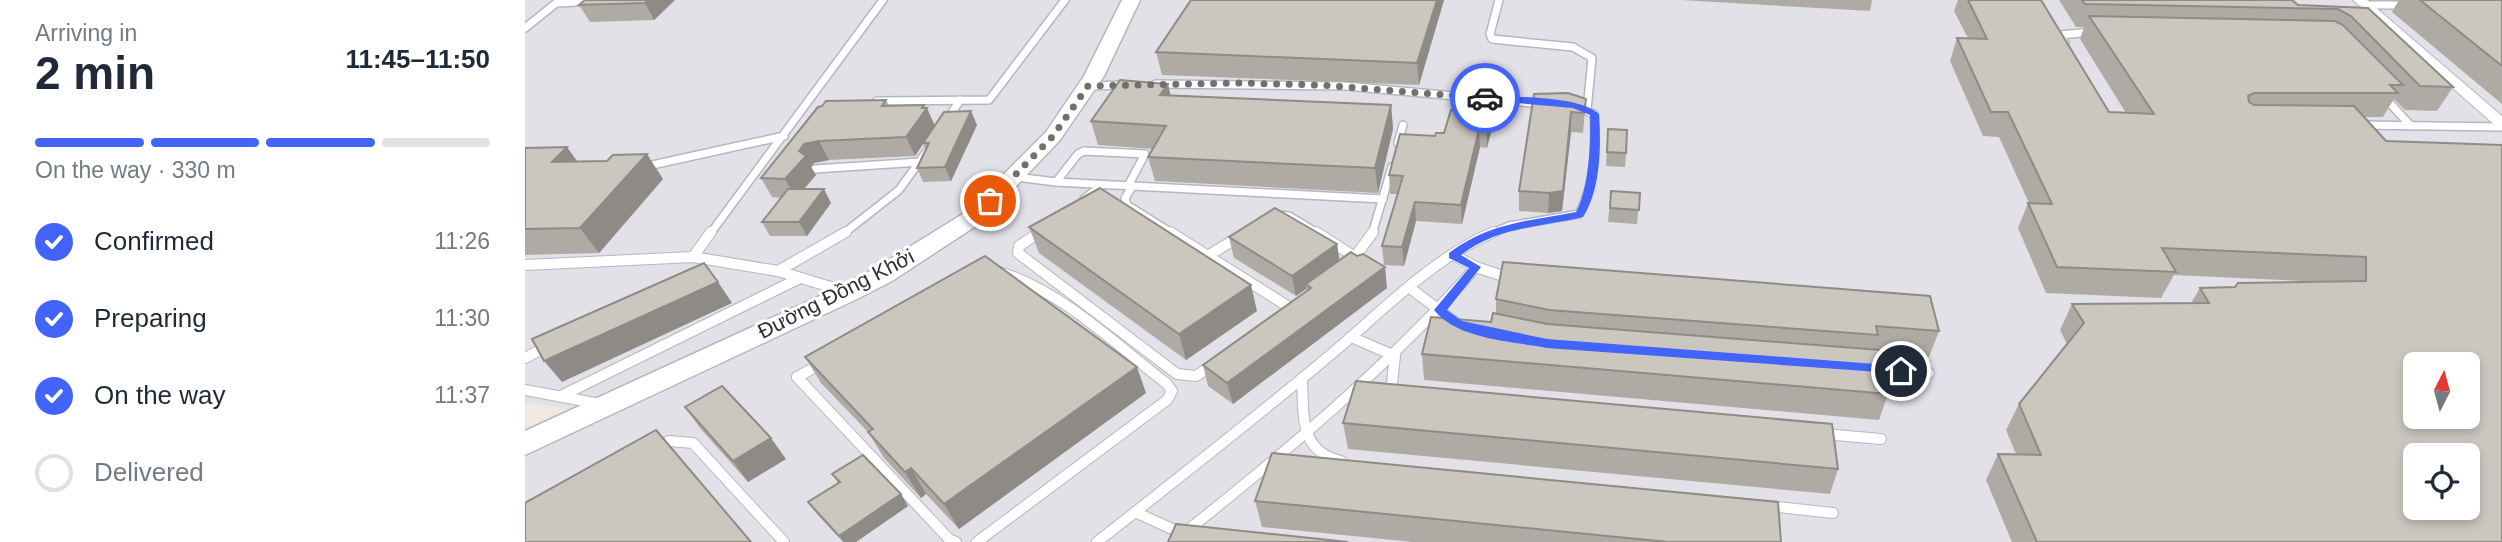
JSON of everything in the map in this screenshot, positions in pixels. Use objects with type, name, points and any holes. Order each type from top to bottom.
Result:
[{"type":"main road","name":"Đường Đồng Khởi","points":[[525,444],[848,293],[883,275],[974,217],[1053,136],[1088,86],[1131,0]]},
{"type":"street","points":[[2362,3],[2502,126]]},
{"type":"lane","points":[[693,257],[883,0]]},
{"type":"lane","points":[[875,101],[989,100],[1065,0]]},
{"type":"lane","points":[[1499,0],[1490,34],[1492,38],[1575,47],[1589,53],[1592,58],[1587,110]]},
{"type":"lane","points":[[525,28],[559,1],[598,1]]},
{"type":"lane","points":[[2362,3],[2420,6]]},
{"type":"lane","points":[[2067,46],[2060,35],[2069,32],[2102,32]]},
{"type":"lane","points":[[1088,86],[1237,83],[1346,86],[1550,104]]},
{"type":"lane","points":[[2376,89],[2411,126]]},
{"type":"lane","points":[[940,131],[960,100]]},
{"type":"lane","points":[[1097,542],[1473,240],[1494,230],[1580,214],[1587,201],[1595,135],[1594,114],[1562,105]]},
{"type":"lane","points":[[1397,149],[1403,125]]},
{"type":"lane","points":[[2359,125],[2502,126]]},
{"type":"lane","points":[[631,170],[785,135]]},
{"type":"lane","points":[[778,271],[840,236],[876,210],[900,189],[933,141]]},
{"type":"lane","points":[[1056,183],[1077,155],[1084,151],[1145,154],[1125,198],[1127,205],[1292,309]]},
{"type":"lane","points":[[815,169],[920,162]]},
{"type":"lane","points":[[1343,271],[1353,264],[1355,257],[1368,246],[1393,162]]},
{"type":"lane","points":[[1024,178],[1056,183],[1383,199]]},
{"type":"lane","points":[[1080,202],[1102,185]]},
{"type":"lane","points":[[1282,214],[1287,196]]},
{"type":"lane","points":[[1264,222],[1282,214],[1289,216],[1355,257]]},
{"type":"lane","points":[[1047,227],[1019,246],[1018,253],[1177,374],[1197,377],[1219,362]]},
{"type":"lane","points":[[1209,255],[1253,228]]},
{"type":"lane","points":[[1453,255],[1476,267],[1508,278],[1522,279]]},
{"type":"lane","points":[[525,265],[693,257],[778,271],[848,293]]},
{"type":"lane","points":[[706,267],[718,261]]},
{"type":"lane","points":[[1135,512],[1185,537],[1307,436],[1395,356],[1440,310],[1476,267]]},
{"type":"lane","points":[[977,542],[1130,430],[1167,400],[1172,391],[1166,383],[1039,289],[1007,272],[980,274]]},
{"type":"lane","points":[[562,395],[800,278]]},
{"type":"lane","points":[[1410,288],[1457,324],[1468,327]]},
{"type":"lane","points":[[1282,316],[1302,301]]},
{"type":"lane","points":[[1351,337],[1395,356]]},
{"type":"lane","points":[[525,358],[561,340]]},
{"type":"lane","points":[[1395,356],[1392,383],[1396,394],[1405,396]]},
{"type":"lane","points":[[831,358],[797,377],[949,539],[956,542]]},
{"type":"lane","points":[[1861,368],[1929,373]]},
{"type":"lane","points":[[1302,378],[1310,446],[1332,460],[1359,463]]},
{"type":"lane","points":[[525,390],[609,406]]},
{"type":"lane","points":[[1813,433],[1881,439]]},
{"type":"lane","points":[[646,454],[669,441],[693,443],[784,542]]},
{"type":"lane","points":[[1752,505],[1833,513]]},
{"type":"shaded area","points":[[525,0],[1123,0],[1085,77],[1043,136],[965,214],[873,272],[579,411],[525,402]]},
{"type":"shaded area","points":[[1140,0],[2502,0],[2502,542],[525,542],[525,452],[889,280],[1061,138],[1098,85]]},
{"type":"building","points":[[585,0],[648,0],[645,3],[579,5]]},
{"type":"building","points":[[1191,0],[1437,0],[1417,63],[1156,52]]},
{"type":"building","points":[[1968,0],[2041,0],[2109,112],[2154,114],[2089,16],[2335,21],[2343,25],[2403,85],[2390,85],[2398,93],[2254,93],[2248,96],[2249,102],[2254,105],[2354,106],[2386,141],[2502,145],[2502,542],[2037,542],[1998,454],[2041,455],[2019,404],[2084,323],[2072,304],[2209,303],[2200,288],[2235,287],[2238,283],[2366,281],[2366,257],[2162,248],[2176,272],[2057,267],[2028,203],[2052,204],[2008,112],[1991,112],[1957,38],[1987,39]]},
{"type":"building","points":[[2082,0],[2292,0],[2298,5],[2368,8],[2453,87],[2420,86],[2351,16],[2338,9],[2085,4]]},
{"type":"building","points":[[2420,0],[2502,0],[2502,66]]},
{"type":"building","points":[[1120,80],[1168,84],[1160,95],[1391,105],[1375,168],[1148,157],[1166,126],[1091,121]]},
{"type":"building","points":[[1458,92],[1489,92],[1486,113],[1491,113],[1486,130],[1479,129],[1461,205],[1415,202],[1402,247],[1382,246],[1403,176],[1389,175],[1400,134],[1435,136],[1436,133],[1444,133],[1451,110],[1455,111]]},
{"type":"building","points":[[1568,93],[1586,99],[1584,113],[1571,112],[1563,191],[1519,191],[1534,94]]},
{"type":"building","points":[[886,100],[882,106],[924,105],[922,108],[927,108],[906,137],[804,144],[799,151],[806,156],[785,179],[761,178],[818,107],[826,101]]},
{"type":"building","points":[[971,111],[945,167],[917,168],[929,143],[923,143],[944,112]]},
{"type":"building","points":[[1608,129],[1627,130],[1626,153],[1607,152]]},
{"type":"building","points":[[567,147],[552,162],[607,161],[613,155],[647,154],[580,228],[525,229],[525,148]]},
{"type":"building","points":[[1100,188],[1251,285],[1179,334],[1029,227]]},
{"type":"building","points":[[788,189],[824,189],[799,222],[762,222]]},
{"type":"building","points":[[1611,191],[1640,193],[1639,210],[1610,208]]},
{"type":"building","points":[[1275,208],[1337,244],[1292,276],[1229,237]]},
{"type":"building","points":[[1351,252],[1357,256],[1363,254],[1385,267],[1227,383],[1203,365],[1311,288],[1306,284]]},
{"type":"building","points":[[985,256],[1137,367],[944,504],[911,468],[905,472],[868,432],[873,429],[805,357]]},
{"type":"building","points":[[1503,262],[1930,296],[1939,331],[1876,326],[1878,335],[1549,310],[1496,299]]},
{"type":"building","points":[[704,263],[718,282],[544,361],[532,339]]},
{"type":"building","points":[[1493,313],[1547,324],[1880,350],[1888,394],[1422,354],[1431,317],[1491,322]]},
{"type":"building","points":[[1356,381],[1832,424],[1838,469],[1343,423]]},
{"type":"building","points":[[722,386],[771,438],[733,461],[685,407]]},
{"type":"building","points":[[656,430],[751,542],[525,542],[525,503]]},
{"type":"building","points":[[1272,453],[1778,502],[1781,542],[1668,542],[1255,501]]},
{"type":"building","points":[[863,455],[901,494],[839,536],[808,502],[840,482],[832,474]]},
{"type":"building","points":[[1176,524],[1348,542],[1168,542]]},
{"type":"way so far","points":[[990,201],[1053,136],[1088,86],[1237,83],[1319,85],[1485,98]]},
{"type":"route","points":[[1485,98],[1515,103],[1573,106],[1594,114],[1595,135],[1587,201],[1580,214],[1494,230],[1473,240],[1453,255],[1476,267],[1440,310],[1457,324],[1547,343],[1901,371]]}]
